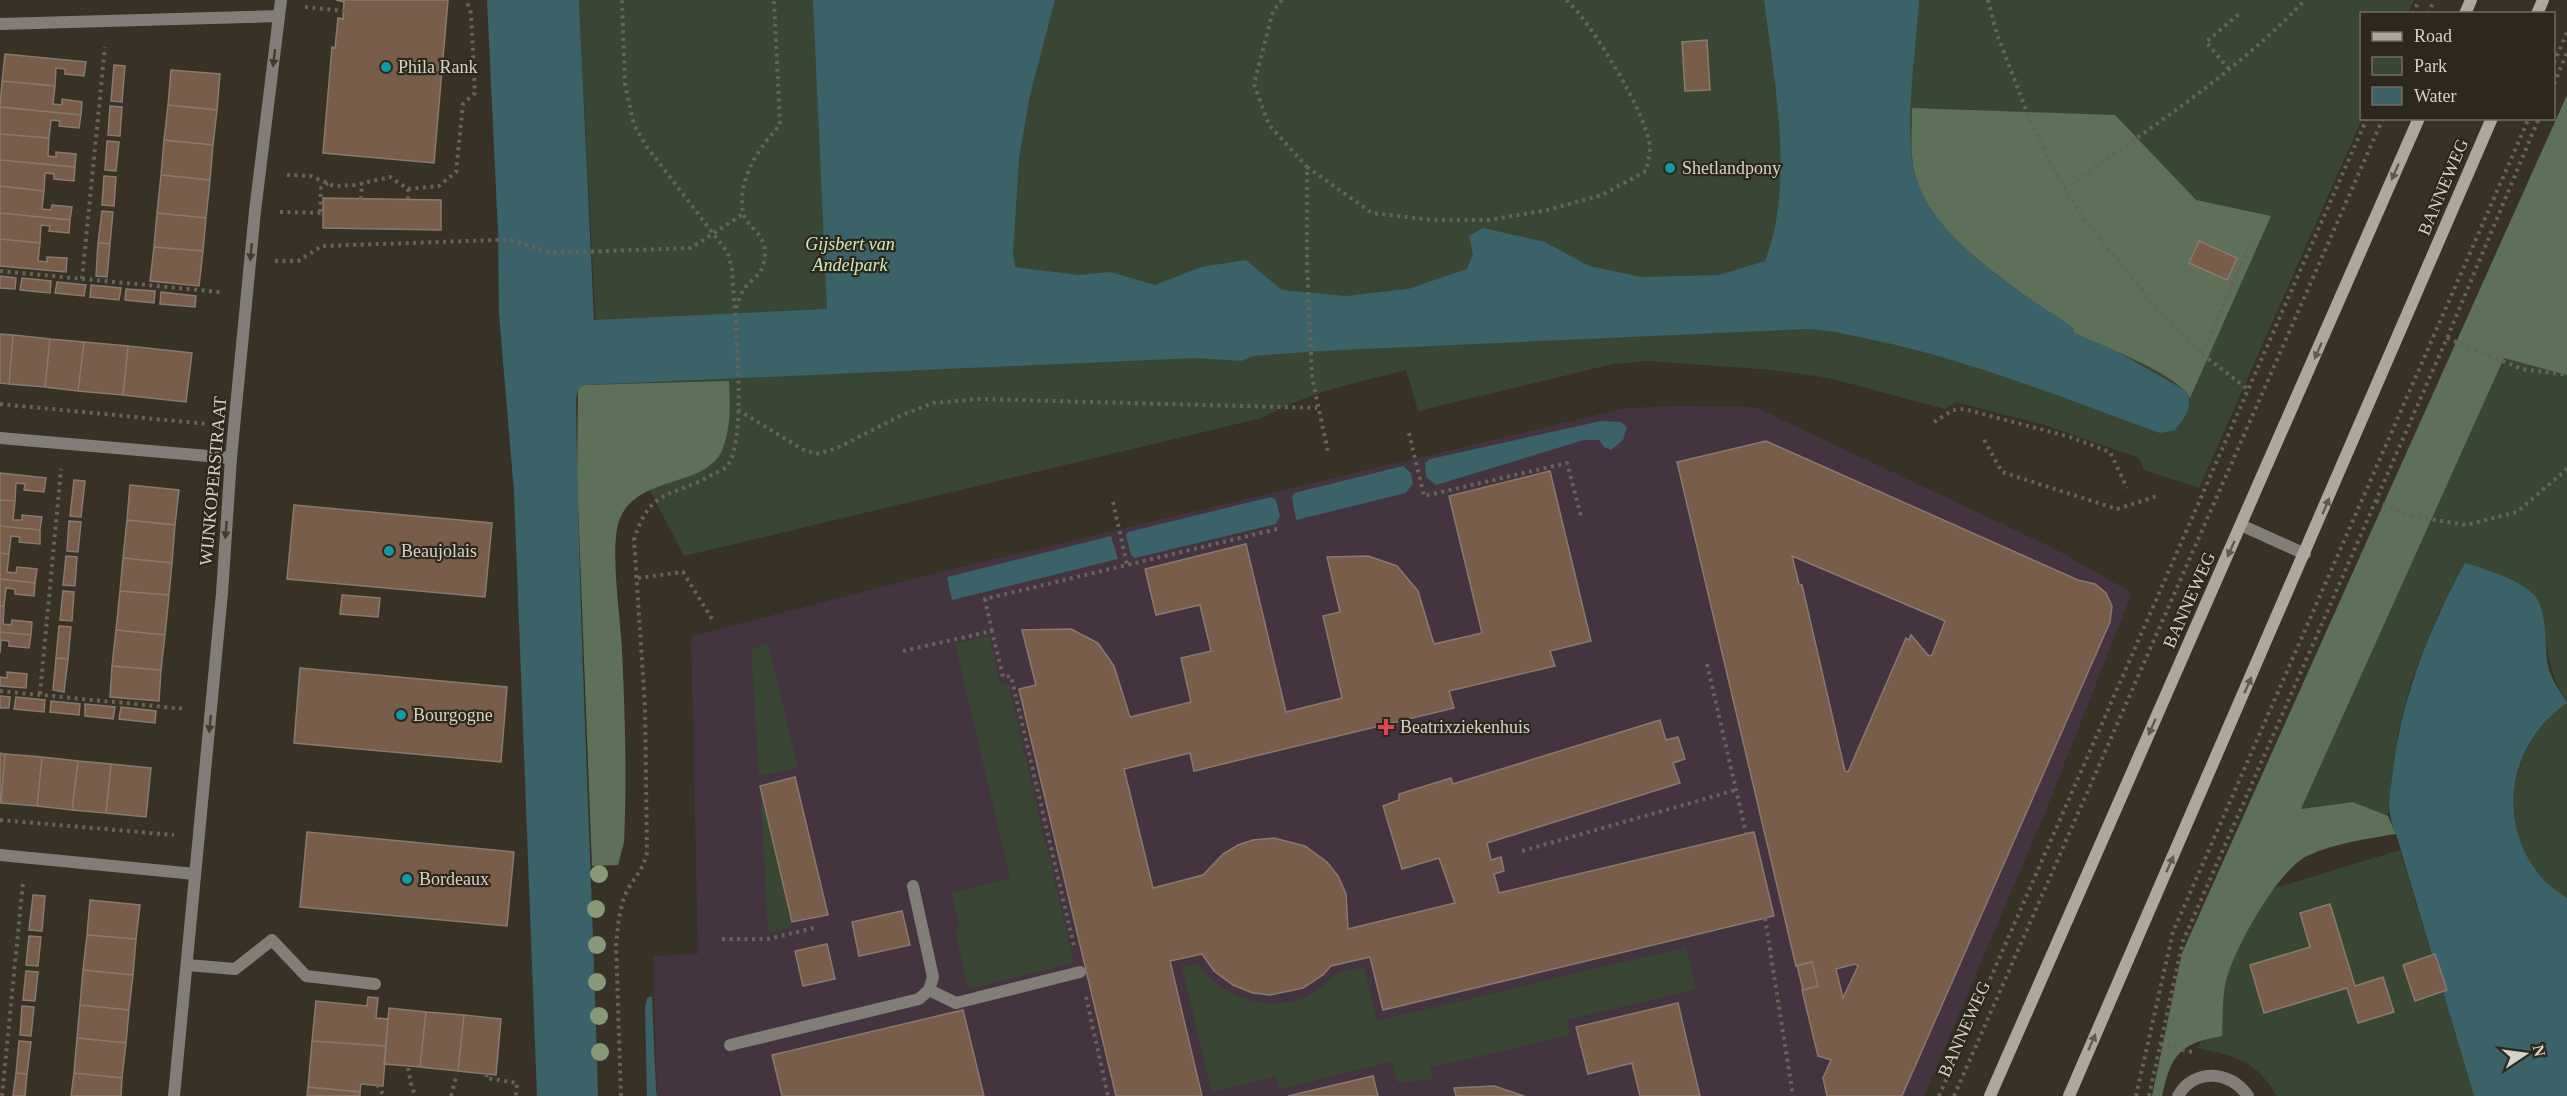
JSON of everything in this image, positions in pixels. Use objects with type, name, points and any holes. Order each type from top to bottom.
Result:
[{"type":"main road","name":"BANNEWEG","points":[[1990,1096],[2418,120]]},
{"type":"main road","name":"BANNEWEG","points":[[2069,1096],[2491,120]]},
{"type":"street","points":[[0,24],[280,7]]},
{"type":"street","name":"WIJNKOPERSTRAAT","points":[[174,1096],[255,211],[280,7]]},
{"type":"street","points":[[0,438],[231,458]]},
{"type":"street","points":[[2241,525],[2305,554]]},
{"type":"street","points":[[0,855],[195,874]]},
{"type":"street","points":[[730,1045],[919,999],[929,990],[933,976],[913,886]]},
{"type":"street","points":[[187,965],[235,969],[272,940],[306,976],[375,984]]},
{"type":"street","points":[[929,990],[956,1003],[1080,972]]},
{"type":"street","points":[[2178,1096],[2194,1078],[2210,1075],[2223,1076],[2235,1083],[2248,1096]]},
{"type":"path","points":[[259,174],[311,176],[334,186],[390,177],[408,189],[439,186],[456,172],[463,104],[475,93],[471,13],[466,0]]},
{"type":"path","points":[[621,1096],[616,945],[618,922],[629,888],[644,868],[647,852],[645,706],[634,540],[642,515],[661,496],[709,477],[728,465],[736,445],[738,410],[735,311],[732,270],[728,253],[715,233],[647,147],[634,125],[626,84],[622,0]]},
{"type":"path","points":[[735,311],[744,289],[763,267],[765,244],[743,214],[744,189],[751,163],[780,125],[774,0]]},
{"type":"path","points":[[1282,0],[1273,11],[1254,84],[1269,126],[1307,167],[1372,213],[1443,220],[1489,220],[1547,210],[1602,195],[1646,171],[1650,147],[1634,102],[1608,55],[1574,7],[1566,0]]},
{"type":"path","points":[[1988,0],[1997,34],[2032,125],[2064,189],[2082,217],[2158,309],[2202,354],[2249,390]]},
{"type":"path","points":[[2064,189],[2138,138],[2229,69],[2305,0]]},
{"type":"path","points":[[280,7],[344,11]]},
{"type":"path","points":[[2229,69],[2206,42],[2240,13]]},
{"type":"path","points":[[82,279],[108,19]]},
{"type":"path","points":[[2555,59],[2567,32]]},
{"type":"path","points":[[2555,79],[2567,52]]},
{"type":"path","points":[[1939,1096],[2366,120]]},
{"type":"path","name":"BANNEWEG","points":[[1954,1096],[2382,120]]},
{"type":"path","points":[[2136,1096],[2173,932],[2528,120]]},
{"type":"path","points":[[2149,1096],[2183,941],[2447,338],[2538,120]]},
{"type":"path","points":[[1307,167],[1307,267],[1312,377],[1328,452]]},
{"type":"path","points":[[255,211],[321,213],[321,188],[328,183]]},
{"type":"path","points":[[361,199],[362,183]]},
{"type":"path","points":[[408,189],[408,199]]},
{"type":"path","points":[[251,260],[298,261],[322,246],[498,240],[516,241],[549,253],[691,248],[743,214]]},
{"type":"path","points":[[2202,354],[2253,238]]},
{"type":"path","points":[[0,271],[248,295]]},
{"type":"path","points":[[2447,338],[2522,369],[2567,375]]},
{"type":"path","points":[[738,410],[816,454],[835,449],[902,416],[933,404],[979,399],[1317,408]]},
{"type":"path","points":[[0,404],[235,427]]},
{"type":"path","points":[[1934,422],[1953,410],[1964,409],[2070,437],[2110,452],[2127,488]]},
{"type":"path","points":[[1409,434],[1424,496],[1568,462],[1581,516]]},
{"type":"path","points":[[1983,440],[2002,472],[2060,492],[2117,509],[2157,496]]},
{"type":"path","points":[[40,694],[63,445]]},
{"type":"path","points":[[2376,501],[2412,516],[2466,525],[2517,512],[2567,469]]},
{"type":"path","points":[[1113,502],[1127,565]]},
{"type":"path","points":[[1108,1096],[1011,676],[1003,677],[985,599],[1277,529]]},
{"type":"path","points":[[638,579],[683,572],[712,619]]},
{"type":"path","points":[[903,651],[992,631]]},
{"type":"path","points":[[1707,664],[1746,834]]},
{"type":"path","points":[[0,690],[211,711]]},
{"type":"path","points":[[1522,850],[1736,790]]},
{"type":"path","points":[[0,820],[199,837]]},
{"type":"path","points":[[2,1096],[26,858]]},
{"type":"path","points":[[1765,918],[1793,1096]]},
{"type":"path","points":[[722,939],[768,939],[818,927]]},
{"type":"path","points":[[408,1068],[412,1089],[417,1096]]},
{"type":"path","points":[[451,1096],[457,1083],[457,1074]]},
{"type":"path","points":[[487,1074],[486,1078],[517,1083],[516,1096]]},
{"type":"path","points":[[377,1085],[384,1096]]},
{"type":"shaded area","name":"Beatrixziekenhuis","points":[[1755,407],[2055,549],[2132,593],[2044,815],[1924,1096],[657,1096],[653,956],[698,954],[691,636],[937,573],[1626,408]]},
{"type":"green space","name":"Gijsbert van Andelpark","points":[[579,0],[2414,0],[2408,12],[2360,12],[2362,120],[2199,488],[2144,470],[2139,458],[2045,425],[1956,402],[1945,409],[1829,378],[1773,370],[1648,361],[1613,364],[1418,411],[1406,370],[1350,384],[1297,401],[1262,418],[684,556],[599,392]]},
{"type":"green space","points":[[2567,95],[2567,375],[2504,358],[2301,809],[2353,802],[2388,816],[2396,834],[2328,848],[2307,856],[2295,864],[2258,912],[2238,950],[2226,981],[2222,1036],[2196,1043],[2180,1053],[2169,1070],[2162,1096],[2152,1096],[2182,953]]},
{"type":"green space","points":[[1912,108],[2115,115],[2196,200],[2271,216],[2190,398],[2170,379],[2155,370],[2066,328],[1984,265],[1951,235],[1926,200],[1914,172],[1911,136]]},
{"type":"green space","points":[[2504,357],[2567,375],[2567,703],[2550,664],[2536,597],[2439,612],[2411,682],[2398,734],[2388,816],[2353,802],[2301,809]]},
{"type":"green space","points":[[729,381],[729,423],[723,448],[715,461],[704,470],[644,493],[631,503],[621,516],[617,528],[615,562],[625,723],[624,842],[618,865],[592,866],[577,478],[578,389],[584,385]]},
{"type":"green space","points":[[989,636],[1000,685],[1008,683],[1074,963],[968,989],[955,929],[960,928],[951,893],[1010,878],[955,644]]},
{"type":"green space","points":[[768,643],[798,768],[759,776],[751,649]]},
{"type":"green space","points":[[2567,703],[2567,898],[2542,878],[2525,852],[2517,830],[2514,806],[2516,782],[2522,760],[2533,738],[2548,719]]},
{"type":"green space","points":[[760,786],[792,927],[768,932]]},
{"type":"green space","points":[[2400,850],[2474,1096],[2276,1096],[2262,1075],[2244,1062],[2198,1048],[2252,895]]},
{"type":"green space","points":[[1686,947],[1696,989],[1567,1020],[1570,1035],[1430,1068],[1433,1080],[1397,1082],[1392,1062],[1279,1089],[1276,1077],[1212,1092],[1182,968],[1198,964],[1208,976],[1233,994],[1262,1003],[1277,1003],[1308,996],[1337,974],[1364,967],[1377,1021]]},
{"type":"water","points":[[487,0],[579,0],[594,320],[827,309],[813,0],[1055,0],[1030,95],[1019,158],[1013,253],[1015,267],[1079,275],[1110,272],[1155,285],[1201,267],[1246,260],[1282,290],[1346,296],[1408,289],[1467,269],[1473,254],[1469,236],[1483,228],[1545,242],[1589,266],[1641,277],[1719,275],[1765,261],[1774,231],[1781,166],[1777,98],[1764,0],[1919,0],[1910,139],[1919,186],[1933,211],[1952,235],[2000,278],[2074,328],[2074,333],[2116,351],[2186,391],[2189,406],[2175,430],[2160,433],[1961,363],[1892,344],[1807,329],[1320,351],[1253,356],[1241,361],[1195,358],[584,385],[578,389],[576,399],[598,1096],[537,1096],[514,492],[499,314],[498,232]]},
{"type":"water","points":[[1601,421],[1621,422],[1627,427],[1623,440],[1611,450],[1604,447],[1599,440],[1584,440],[1436,485],[1426,477],[1425,463],[1430,459]]},
{"type":"water","points":[[1403,466],[1411,473],[1413,483],[1406,493],[1296,520],[1292,497],[1294,493]]},
{"type":"water","points":[[1271,497],[1276,500],[1280,516],[1276,524],[1135,558],[1131,555],[1126,535],[1128,532]]},
{"type":"water","points":[[1111,536],[1118,559],[952,600],[947,577]]},
{"type":"water","points":[[2465,563],[2513,581],[2536,597],[2544,621],[2549,671],[2567,703],[2548,719],[2532,738],[2521,760],[2515,783],[2513,806],[2517,830],[2525,852],[2542,878],[2567,898],[2567,1096],[2474,1096],[2390,817],[2390,796],[2397,743],[2410,690],[2429,638]]},
{"type":"water","points":[[652,996],[657,1096],[647,1096],[645,1007],[647,998]]},
{"type":"building","name":"Phila Rank","points":[[336,0],[448,0],[434,163],[323,153],[332,47],[335,48],[338,18],[343,19],[344,2]]},
{"type":"building","points":[[1707,40],[1710,90],[1685,91],[1682,42]]},
{"type":"building","points":[[5,54],[86,62],[84,76],[65,74],[65,69],[56,68],[55,86],[2,81]]},
{"type":"building","points":[[114,65],[125,66],[122,102],[111,101]]},
{"type":"building","points":[[171,70],[220,74],[217,110],[168,105]]},
{"type":"building","points":[[2,81],[55,86],[53,104],[62,105],[62,99],[82,102],[81,115],[0,107]]},
{"type":"building","points":[[168,105],[217,110],[213,145],[164,140]]},
{"type":"building","points":[[110,106],[122,107],[120,136],[108,135]]},
{"type":"building","points":[[0,107],[81,115],[79,128],[59,126],[60,121],[51,120],[49,138],[0,134]]},
{"type":"building","points":[[0,134],[49,138],[48,156],[56,157],[56,152],[76,154],[75,167],[0,160]]},
{"type":"building","points":[[164,140],[213,145],[210,180],[161,175]]},
{"type":"building","points":[[107,141],[119,142],[116,171],[105,170]]},
{"type":"building","points":[[0,160],[75,167],[74,181],[54,179],[54,174],[45,173],[44,191],[0,186]]},
{"type":"building","points":[[161,175],[210,180],[206,218],[157,213]]},
{"type":"building","points":[[104,176],[116,177],[114,206],[102,205]]},
{"type":"building","points":[[0,186],[44,191],[42,209],[51,210],[52,205],[72,207],[70,220],[0,213]]},
{"type":"building","points":[[323,198],[441,200],[441,230],[323,228]]},
{"type":"building","points":[[102,211],[113,212],[110,244],[98,243]]},
{"type":"building","points":[[0,213],[70,220],[69,233],[49,231],[50,226],[41,225],[40,243],[0,239]]},
{"type":"building","points":[[157,213],[206,218],[203,251],[154,247]]},
{"type":"building","points":[[0,239],[40,243],[38,261],[47,262],[47,257],[67,258],[66,272],[0,266]]},
{"type":"building","points":[[2199,241],[2237,258],[2227,280],[2189,263]]},
{"type":"building","points":[[98,243],[110,244],[107,277],[96,276]]},
{"type":"building","points":[[154,247],[203,251],[199,286],[150,281]]},
{"type":"building","points":[[0,276],[16,278],[15,289],[0,288]]},
{"type":"building","points":[[22,278],[51,281],[50,293],[20,290]]},
{"type":"building","points":[[57,282],[86,285],[84,296],[55,293]]},
{"type":"building","points":[[91,285],[121,288],[119,300],[90,297]]},
{"type":"building","points":[[126,289],[155,291],[154,303],[125,300]]},
{"type":"building","points":[[161,292],[196,296],[195,307],[160,304]]},
{"type":"building","points":[[0,334],[13,335],[9,384],[0,383]]},
{"type":"building","points":[[13,335],[50,339],[45,387],[9,384]]},
{"type":"building","points":[[50,339],[84,342],[78,391],[45,387]]},
{"type":"building","points":[[84,342],[128,346],[123,395],[78,391]]},
{"type":"building","points":[[128,346],[192,353],[186,402],[123,395]]},
{"type":"building","points":[[1766,441],[2078,580],[2095,584],[2106,593],[2112,606],[2110,622],[1902,1096],[1827,1096],[1823,1078],[1831,1060],[1818,1056],[1802,990],[1818,986],[1812,962],[1796,966],[1677,462]],"holes":[[[1792,556],[1945,621],[1932,655],[1929,656],[1911,635],[1909,640],[1906,638],[1848,772],[1845,771],[1802,585],[1799,584]],[[1855,964],[1858,966],[1843,998],[1836,969]]]},
{"type":"building","points":[[1550,471],[1591,641],[1550,651],[1555,666],[1449,691],[1454,708],[1194,771],[1190,753],[1124,769],[1153,888],[1203,875],[1223,854],[1238,845],[1253,840],[1274,838],[1305,846],[1327,862],[1338,876],[1346,894],[1348,929],[1455,903],[1439,858],[1402,869],[1383,806],[1399,800],[1399,794],[1451,778],[1453,784],[1660,720],[1666,740],[1678,737],[1685,759],[1673,763],[1680,783],[1487,843],[1491,860],[1501,857],[1504,871],[1494,874],[1499,893],[1754,832],[1774,916],[1383,1010],[1370,957],[1331,966],[1323,975],[1303,988],[1270,995],[1253,993],[1233,985],[1214,971],[1202,954],[1170,961],[1202,1096],[1116,1096],[1019,689],[1036,685],[1022,630],[1071,629],[1098,643],[1114,666],[1130,717],[1191,702],[1181,658],[1211,651],[1200,605],[1156,615],[1145,569],[1246,544],[1286,712],[1342,698],[1323,616],[1340,612],[1327,557],[1368,556],[1397,566],[1418,591],[1434,644],[1482,633],[1449,496]]},
{"type":"building","points":[[0,473],[46,478],[44,492],[24,490],[25,484],[16,483],[15,501],[0,500]]},
{"type":"building","points":[[74,480],[85,481],[81,517],[70,516]]},
{"type":"building","points":[[130,485],[179,490],[175,525],[127,520]]},
{"type":"building","points":[[0,500],[15,501],[13,520],[22,520],[22,515],[42,517],[40,530],[0,526]]},
{"type":"building","name":"Beaujolais","points":[[294,505],[492,523],[485,597],[287,579]]},
{"type":"building","points":[[127,520],[175,525],[172,563],[123,558]]},
{"type":"building","points":[[69,521],[81,522],[78,552],[67,551]]},
{"type":"building","points":[[0,526],[40,530],[40,544],[19,542],[20,537],[11,536],[9,554],[0,553]]},
{"type":"building","points":[[0,553],[9,554],[7,572],[16,573],[17,567],[37,569],[35,583],[0,579]]},
{"type":"building","points":[[66,556],[77,557],[75,586],[63,585]]},
{"type":"building","points":[[123,558],[172,563],[169,595],[120,591]]},
{"type":"building","points":[[0,579],[35,583],[34,596],[15,594],[15,589],[6,588],[4,606],[0,606]]},
{"type":"building","points":[[63,591],[74,592],[72,621],[60,620]]},
{"type":"building","points":[[120,591],[169,595],[165,635],[116,630]]},
{"type":"building","points":[[342,595],[380,598],[378,617],[340,614]]},
{"type":"building","points":[[0,606],[4,606],[3,624],[11,625],[12,620],[32,622],[31,635],[0,632]]},
{"type":"building","points":[[59,626],[71,627],[68,659],[56,658]]},
{"type":"building","points":[[116,630],[165,635],[161,670],[112,666]]},
{"type":"building","points":[[0,632],[31,635],[29,648],[9,646],[9,641],[1,640],[0,653]]},
{"type":"building","points":[[56,658],[68,659],[64,692],[53,690]]},
{"type":"building","points":[[112,666],[161,670],[159,701],[110,697]]},
{"type":"building","name":"Bourgogne","points":[[300,668],[507,687],[501,762],[294,743]]},
{"type":"building","points":[[7,672],[27,674],[26,688],[0,686],[0,677],[7,678]]},
{"type":"building","points":[[0,696],[10,697],[9,708],[0,708]]},
{"type":"building","points":[[16,697],[45,700],[44,712],[14,709]]},
{"type":"building","points":[[51,701],[80,704],[79,715],[50,712]]},
{"type":"building","points":[[85,704],[115,707],[113,719],[85,716]]},
{"type":"building","points":[[121,707],[156,711],[155,723],[119,719]]},
{"type":"building","points":[[0,753],[5,754],[1,803],[0,803]]},
{"type":"building","points":[[5,754],[42,757],[37,806],[1,803]]},
{"type":"building","points":[[42,757],[78,761],[72,810],[37,806]]},
{"type":"building","points":[[78,761],[111,764],[106,813],[72,810]]},
{"type":"building","points":[[111,764],[151,768],[146,817],[106,813]]},
{"type":"building","points":[[795,777],[828,915],[792,922],[760,786]]},
{"type":"building","name":"Bordeaux","points":[[307,832],[514,852],[507,926],[300,907]]},
{"type":"building","points":[[33,895],[45,896],[42,931],[29,930]]},
{"type":"building","points":[[90,900],[140,905],[136,939],[87,935]]},
{"type":"building","points":[[2330,904],[2355,986],[2383,977],[2394,1012],[2358,1023],[2347,988],[2264,1013],[2250,965],[2310,947],[2300,913]]},
{"type":"building","points":[[902,911],[910,945],[859,956],[852,922]]},
{"type":"building","points":[[87,935],[136,939],[133,975],[83,970]]},
{"type":"building","points":[[29,936],[41,937],[38,966],[26,965]]},
{"type":"building","points":[[827,944],[835,979],[803,986],[795,951]]},
{"type":"building","points":[[2435,954],[2447,990],[2415,1001],[2403,965]]},
{"type":"building","points":[[1812,962],[1818,986],[1803,990],[1797,965]]},
{"type":"building","points":[[83,970],[133,975],[129,1010],[80,1005]]},
{"type":"building","points":[[26,971],[38,972],[35,1001],[23,1000]]},
{"type":"building","points":[[368,997],[378,998],[376,1018],[388,1019],[386,1046],[312,1041],[316,1001],[367,1006]]},
{"type":"building","points":[[1678,1003],[1700,1096],[1640,1096],[1632,1063],[1588,1074],[1576,1027]]},
{"type":"building","points":[[80,1005],[129,1010],[126,1043],[77,1038]]},
{"type":"building","points":[[22,1006],[34,1007],[31,1036],[20,1035]]},
{"type":"building","points":[[389,1008],[426,1012],[420,1067],[384,1064]]},
{"type":"building","points":[[963,1010],[984,1096],[782,1096],[772,1055]]},
{"type":"building","points":[[426,1012],[464,1015],[458,1071],[420,1067]]},
{"type":"building","points":[[464,1015],[501,1019],[496,1075],[458,1071]]},
{"type":"building","points":[[77,1038],[126,1043],[122,1078],[74,1073]]},
{"type":"building","points":[[19,1041],[31,1042],[27,1074],[16,1073]]},
{"type":"building","points":[[312,1041],[386,1046],[383,1086],[361,1084],[360,1092],[308,1087]]},
{"type":"building","points":[[16,1073],[27,1074],[25,1096],[13,1096]]},
{"type":"building","points":[[74,1073],[122,1078],[121,1096],[71,1096]]},
{"type":"building","points":[[1373,1076],[1378,1096],[1288,1096]]},
{"type":"building","points":[[1494,1086],[1524,1096],[1456,1096],[1454,1088]]},
{"type":"building","points":[[308,1087],[360,1092],[360,1096],[307,1096]]},
{"type":"place","name":"Phila Rank","points":[[386,67]]},
{"type":"place","name":"Shetlandpony","points":[[1670,168]]},
{"type":"place","name":"Beaujolais","points":[[389,551]]},
{"type":"place","name":"Bourgogne","points":[[401,715]]},
{"type":"place","name":"Beatrixziekenhuis","points":[[1386,727]]},
{"type":"place","name":"Bordeaux","points":[[407,879]]}]
